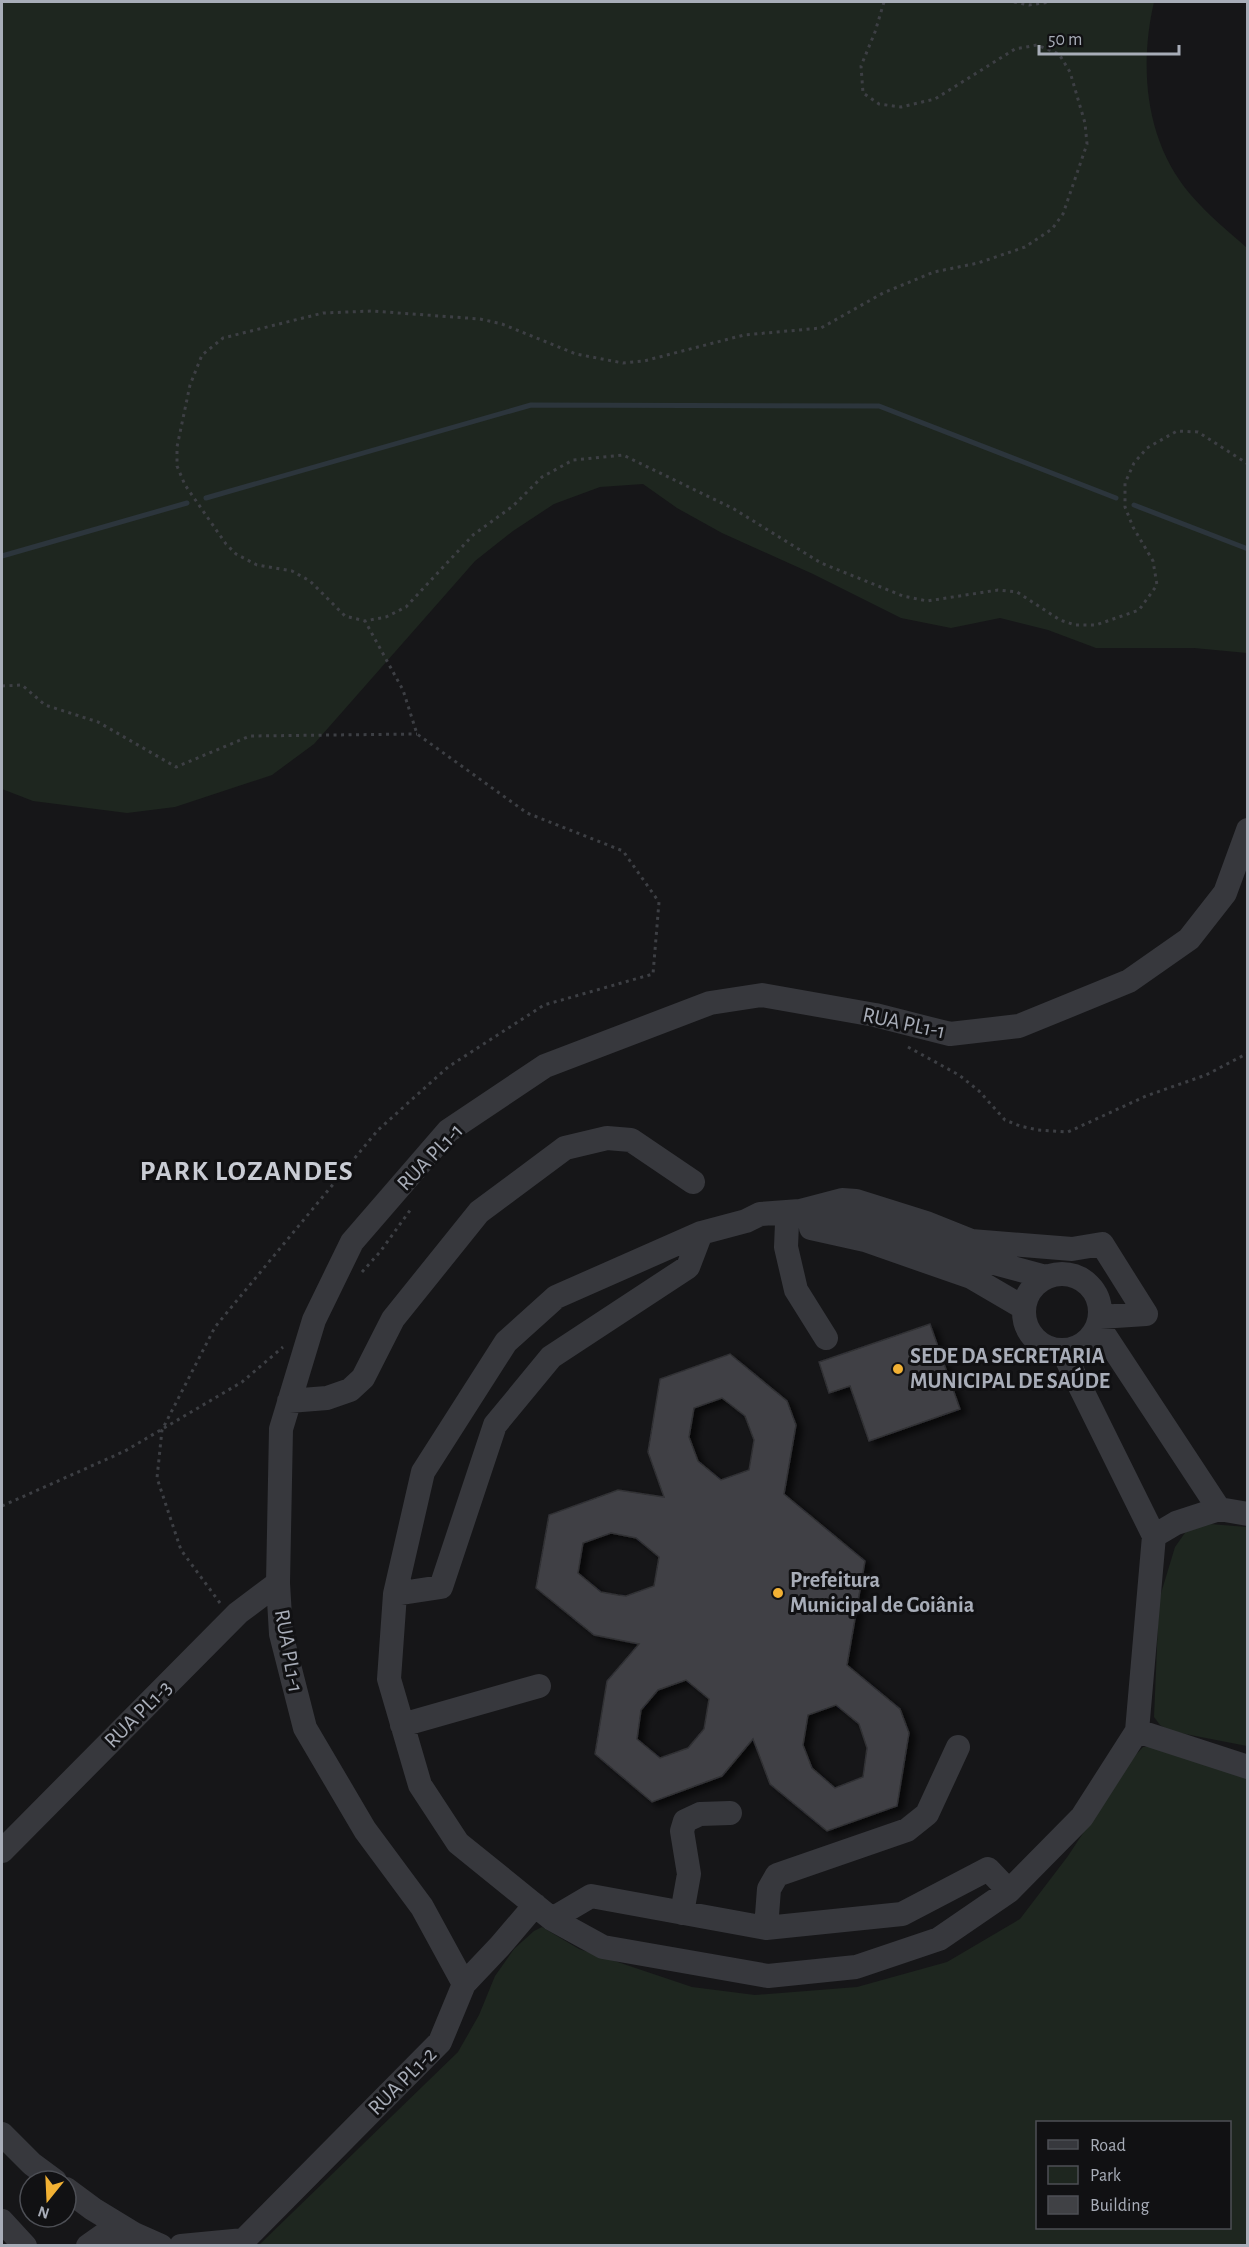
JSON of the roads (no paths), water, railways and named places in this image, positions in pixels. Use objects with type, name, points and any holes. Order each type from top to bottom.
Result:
[{"type":"street","name":"RUA PL1-1","points":[[464,1984],[422,1907],[365,1830],[305,1728],[281,1634],[280,1429],[314,1320],[352,1242],[448,1131],[545,1066],[710,1003],[762,995],[875,1016],[950,1034],[1019,1026],[1129,981],[1189,939],[1225,893],[1248,830]]},
{"type":"street","points":[[290,1401],[327,1398],[350,1390],[363,1378],[393,1319],[479,1212],[565,1148],[607,1138],[631,1140],[693,1182]]},
{"type":"street","points":[[1046,1276],[971,1258],[869,1223],[760,1215],[701,1233],[556,1297],[506,1342],[423,1473],[395,1594],[389,1680],[420,1785],[458,1843],[544,1912],[603,1947],[768,1976],[856,1967],[939,1939],[1009,1891],[1082,1817],[1137,1731],[1154,1536],[1062,1350]]},
{"type":"street","points":[[793,1217],[786,1247],[796,1290],[826,1338]]},
{"type":"street","points":[[395,1594],[441,1587],[495,1425],[551,1357],[688,1267],[701,1233]]},
{"type":"street","points":[[971,1258],[1102,1244],[1146,1314],[1099,1321]]},
{"type":"street","points":[[971,1258],[1024,1308]]},
{"type":"street","points":[[1059,1273],[1073,1275],[1085,1281],[1094,1291],[1099,1304],[1099,1321],[1092,1335],[1084,1343],[1074,1348],[1062,1350],[1050,1348],[1029,1332],[1024,1320],[1027,1295],[1035,1284],[1046,1276],[1059,1273]]},
{"type":"street","points":[[1099,1321],[1219,1509]]},
{"type":"street","points":[[1154,1536],[1176,1523],[1219,1509],[1248,1514]]},
{"type":"street","name":"RUA PL1-3","points":[[2,1851],[232,1619],[279,1582]]},
{"type":"street","points":[[402,1725],[539,1686]]},
{"type":"street","points":[[1137,1731],[1248,1767]]},
{"type":"street","points":[[766,1928],[769,1889],[777,1875],[907,1830],[927,1814],[958,1747]]},
{"type":"street","points":[[682,1913],[689,1874],[682,1831],[685,1821],[700,1814],[730,1813]]},
{"type":"street","name":"RUA PL1-2","points":[[181,2246],[243,2243],[440,2042],[464,1984],[500,1946],[544,1912],[591,1896],[766,1928],[902,1914],[988,1869],[1009,1891]]},
{"type":"street","points":[[2,2134],[39,2169]]},
{"type":"street","points":[[78,2198],[134,2234],[161,2246]]},
{"type":"street","points":[[2,2221],[25,2246]]},
{"type":"street","points":[[88,2246],[105,2234],[134,2234]]},
{"type":"waterway","points":[[206,498],[531,405],[879,406],[1116,498]]},
{"type":"waterway","points":[[2,556],[187,503]]},
{"type":"waterway","points":[[1134,505],[1248,549]]},
{"type":"place","name":"SEDE DA SECRETARIA MUNICIPAL DE SAÚDE","points":[[898,1369]]},
{"type":"place","name":"Prefeitura Municipal de Goiânia","points":[[778,1593]]},
{"type":"district","name":"PARK LOZANDES","points":[[247,1172]]}]
